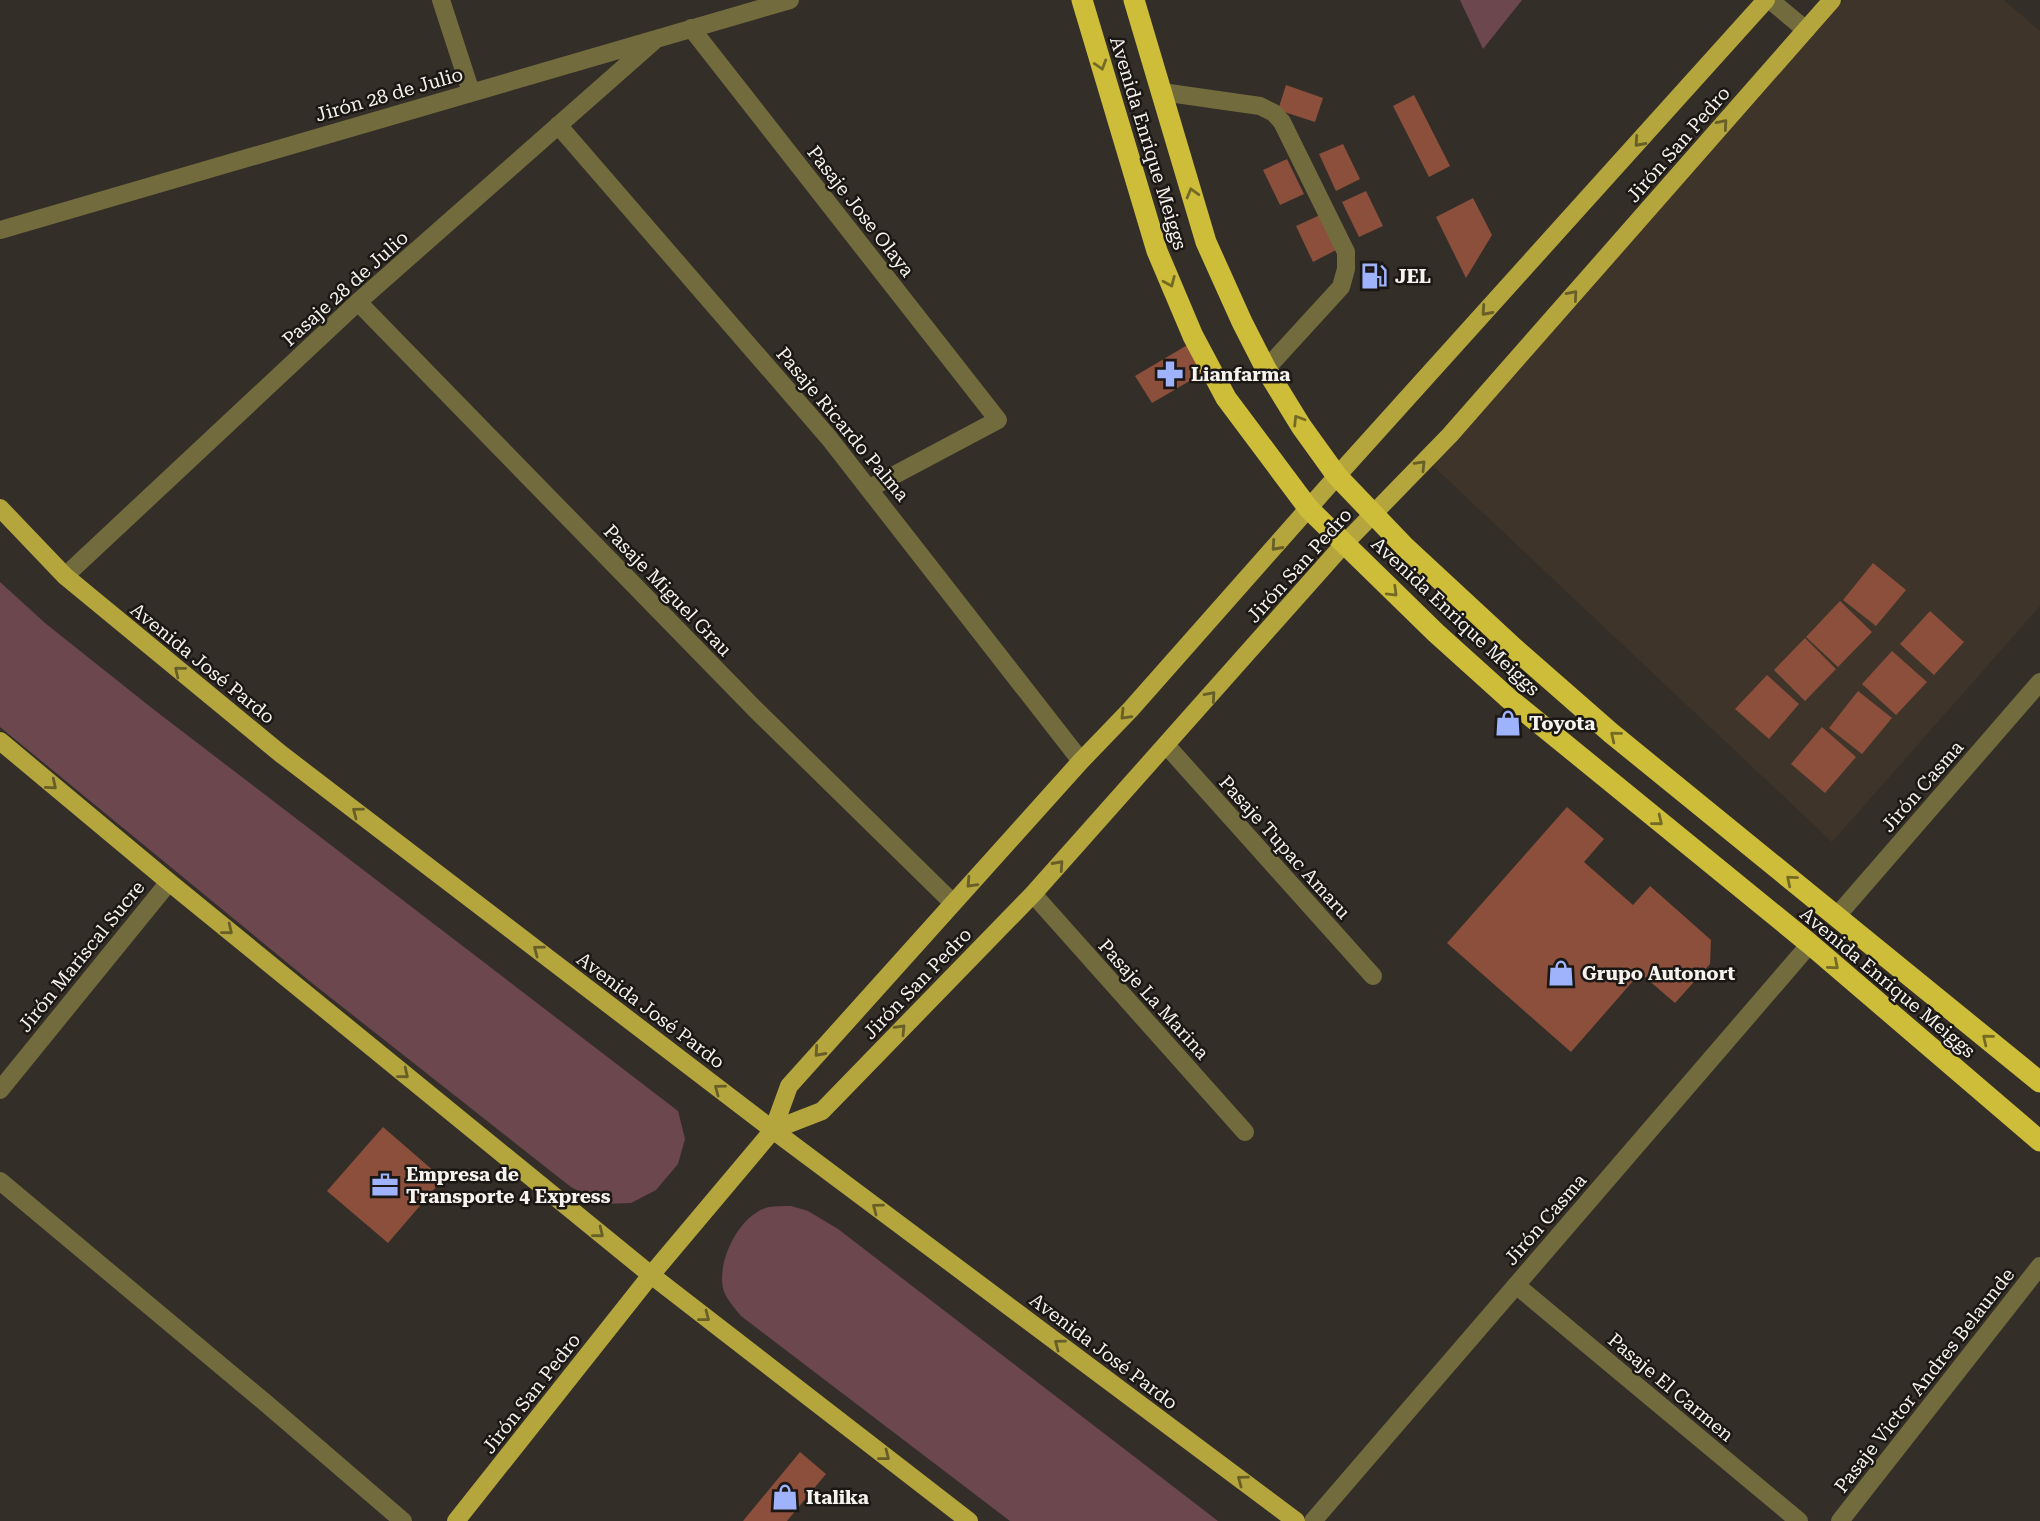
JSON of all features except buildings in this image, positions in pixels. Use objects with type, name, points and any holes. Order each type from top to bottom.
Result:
[{"type":"highway","name":"Avenida Enrique Meiggs","points":[[1082,0],[1157,251],[1193,336],[1226,398],[1309,509],[1436,633],[1507,697],[1810,944],[2040,1141]]},
{"type":"highway","name":"Avenida Enrique Meiggs","points":[[1134,0],[1206,242],[1266,369],[1301,426],[1338,476],[1405,547],[1523,657],[1611,733],[2040,1082]]},
{"type":"main road","name":"Jirón San Pedro","points":[[456,1521],[651,1275],[773,1130],[789,1086],[1768,0]]},
{"type":"main road","name":"Jirón San Pedro","points":[[773,1130],[822,1111],[1033,894],[1344,544],[1450,435],[1832,0]]},
{"type":"main road","name":"Avenida José Pardo","points":[[0,508],[65,576],[281,754],[773,1130],[1296,1521]]},
{"type":"main road","points":[[0,741],[651,1275],[968,1521]]},
{"type":"street","points":[[441,0],[471,92]]},
{"type":"street","name":"Jirón 28 de Julio","points":[[0,229],[790,0]]},
{"type":"street","points":[[1768,0],[1806,30]]},
{"type":"street","name":"Pasaje Jose Olaya","points":[[691,28],[998,420],[870,488]]},
{"type":"street","name":"Pasaje 28 de Julio","points":[[65,576],[358,303],[659,37]]},
{"type":"street","points":[[1162,92],[1260,106],[1274,113],[1282,122],[1346,252],[1346,269],[1341,287],[1266,369]]},
{"type":"street","name":"Pasaje Ricardo Palma","points":[[558,125],[830,438],[1081,761]]},
{"type":"street","name":"Pasaje Miguel Grau","points":[[358,303],[754,708],[953,903]]},
{"type":"street","name":"Jirón Casma","points":[[1836,917],[2040,682]]},
{"type":"street","name":"Pasaje Tupac Amaru","points":[[1167,746],[1373,976]]},
{"type":"street","name":"Jirón Mariscal Sucre","points":[[0,1090],[169,882]]},
{"type":"street","name":"Pasaje La Marina","points":[[1033,894],[1245,1132]]},
{"type":"street","name":"Jirón Casma","points":[[1313,1521],[1810,944]]},
{"type":"street","points":[[0,1181],[403,1521]]},
{"type":"street","name":"Pasaje Victor Andres Belaunde","points":[[1840,1521],[2040,1266]]},
{"type":"street","name":"Pasaje El Carmen","points":[[1516,1285],[1799,1521]]},
{"type":"shaded area","points":[[1460,0],[1522,0],[1483,49]]},
{"type":"shaded area","points":[[1844,0],[2004,0],[2040,31],[2040,606],[1832,842],[1429,462]]},
{"type":"shaded area","points":[[0,582],[45,623],[153,709],[678,1111],[685,1139],[678,1164],[656,1190],[631,1203],[602,1204],[571,1187],[312,983],[0,727]]},
{"type":"shaded area","points":[[791,1206],[808,1211],[838,1229],[1218,1521],[1010,1521],[741,1316],[728,1299],[723,1288],[724,1265],[727,1252],[740,1228],[758,1211],[769,1207]]},
{"type":"place","name":"JEL","points":[[1374,276]]},
{"type":"place","name":"Lianfarma","points":[[1170,374]]},
{"type":"place","name":"Toyota","points":[[1508,723]]},
{"type":"place","name":"Grupo Autonort","points":[[1561,973]]},
{"type":"place","name":"Empresa de Transporte 4 Express","points":[[385,1185]]},
{"type":"place","name":"Italika","points":[[785,1497]]}]
